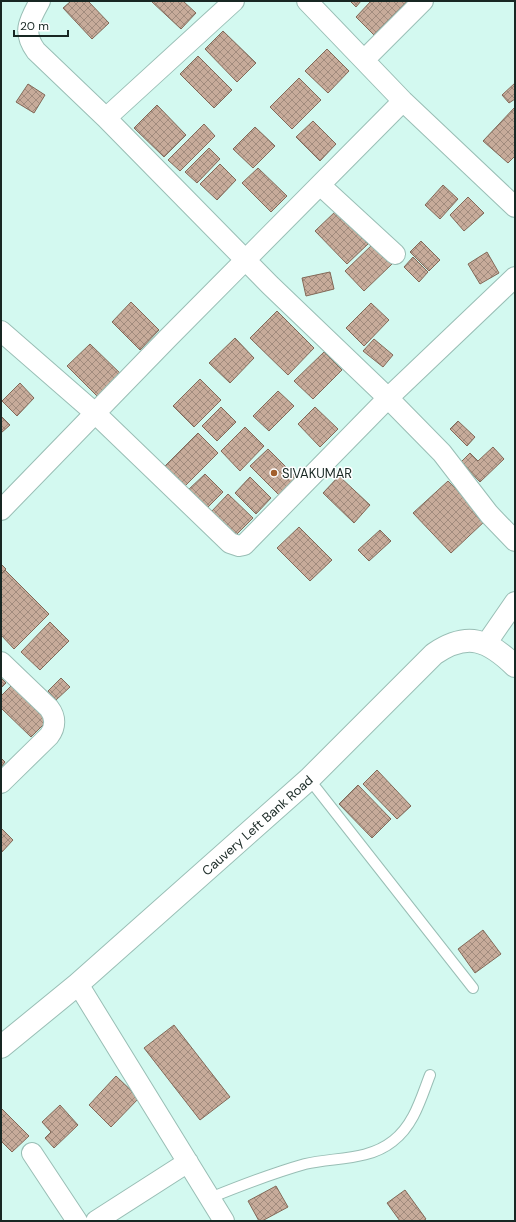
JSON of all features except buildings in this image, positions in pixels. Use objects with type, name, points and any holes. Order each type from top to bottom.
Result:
[{"type":"main road","name":"Cauvery Left Bank Road","points":[[1,1047],[78,984],[309,778],[434,654],[446,646],[458,642],[474,640],[486,644],[502,653],[515,666]]},
{"type":"street","points":[[40,1],[30,20],[28,28],[30,44],[36,52],[106,118],[245,260],[388,398],[442,453],[489,514],[515,541]]},
{"type":"street","points":[[106,118],[234,1]]},
{"type":"street","points":[[307,1],[403,101],[515,207]]},
{"type":"street","points":[[364,60],[423,1]]},
{"type":"street","points":[[2,505],[403,101]]},
{"type":"street","points":[[320,185],[395,254]]},
{"type":"street","points":[[1,331],[95,413],[230,543],[239,546],[244,545],[388,398],[515,276]]},
{"type":"street","points":[[486,644],[515,602]]},
{"type":"street","points":[[1,662],[49,708],[55,720],[52,732],[49,736],[1,783]]},
{"type":"street","points":[[78,984],[224,1221]]},
{"type":"street","points":[[32,1153],[77,1221]]},
{"type":"street","points":[[96,1221],[188,1162]]},
{"type":"lane","points":[[309,778],[473,988]]},
{"type":"lane","points":[[210,1198],[261,1178],[307,1164],[365,1155],[381,1149],[393,1142],[409,1125],[430,1075]]},
{"type":"place","name":"SIVAKUMAR","points":[[274,473]]}]
